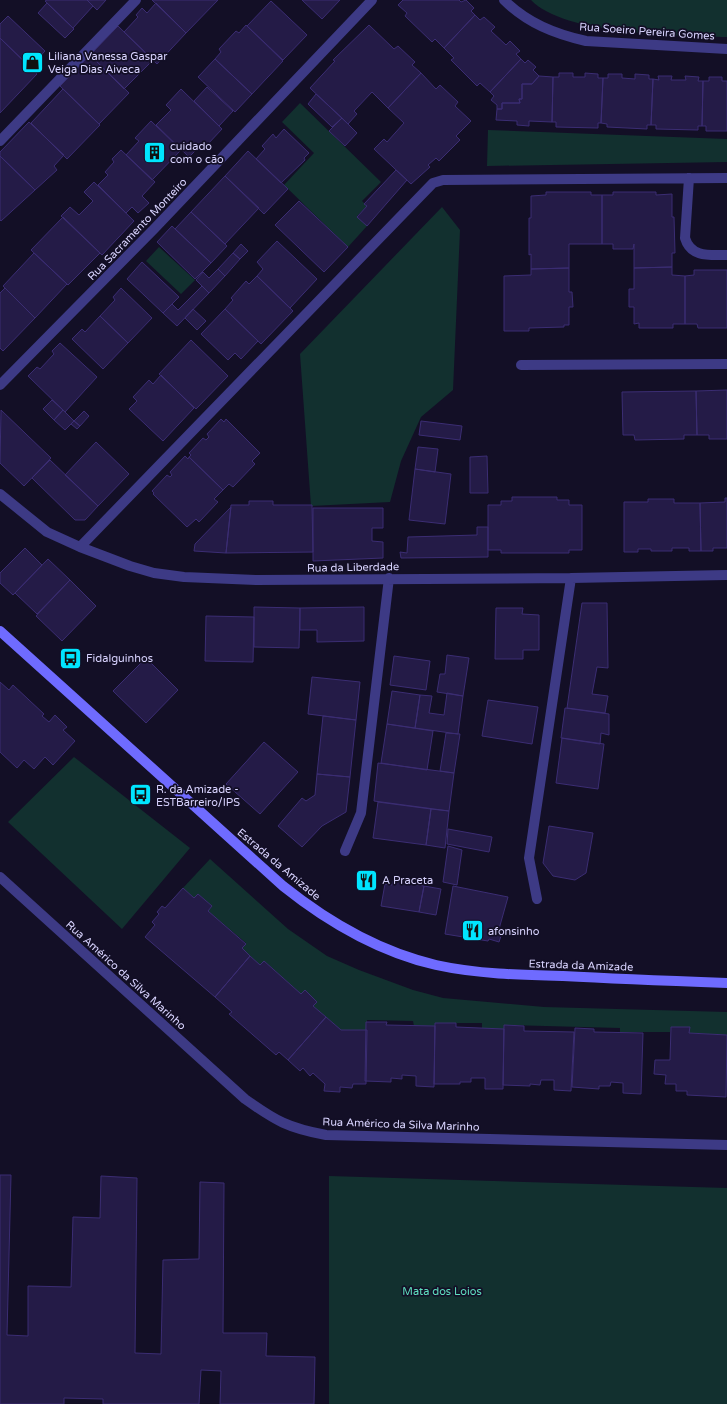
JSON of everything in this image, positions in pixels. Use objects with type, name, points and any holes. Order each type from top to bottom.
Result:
[{"type":"street","points":[[0,141],[136,0]]},
{"type":"street","name":"Rua Sacramento Monteiro","points":[[0,385],[154,230],[372,0]]},
{"type":"street","name":"Rua Soeiro Pereira Gomes","points":[[504,0],[516,12],[546,30],[586,41],[727,49]]},
{"type":"street","points":[[688,178],[685,238],[687,246],[692,251],[701,255],[727,255]]},
{"type":"street","points":[[80,547],[433,184],[444,180],[727,178]]},
{"type":"street","points":[[521,365],[727,364]]},
{"type":"street","name":"Rua da Liberdade","points":[[0,494],[47,532],[80,547],[130,566],[154,573],[184,577],[256,580],[572,578],[727,574]]},
{"type":"street","points":[[345,851],[361,813],[389,578]]},
{"type":"street","points":[[537,899],[529,858],[572,578]]},
{"type":"street","name":"Estrada da Amizade","points":[[0,631],[283,886],[323,916],[358,936],[396,952],[436,965],[480,972],[727,983]]},
{"type":"street","name":"Rua Américo da Silva Marinho","points":[[0,877],[244,1099],[274,1120],[297,1129],[326,1135],[727,1145]]},
{"type":"green space","points":[[531,0],[727,0],[727,37],[653,34],[595,27],[547,12]]},
{"type":"green space","points":[[300,103],[381,182],[362,201],[367,206],[357,216],[367,226],[348,247],[284,185],[314,153],[282,122]]},
{"type":"green space","points":[[488,130],[727,139],[727,162],[487,166]]},
{"type":"green space","points":[[442,207],[460,230],[453,390],[421,417],[401,461],[390,502],[311,506],[300,354]]},
{"type":"green space","points":[[159,247],[195,280],[181,294],[146,261]]},
{"type":"green space","points":[[74,757],[190,848],[122,929],[8,822]]},
{"type":"green space","points":[[210,859],[288,929],[327,956],[359,970],[413,990],[443,998],[544,1007],[727,1012],[727,1035],[689,1033],[690,1027],[671,1027],[670,1032],[620,1032],[620,1028],[504,1025],[504,1029],[482,1028],[482,1023],[436,1023],[435,1026],[414,1026],[413,1021],[367,1020],[367,1030],[341,1030],[313,1006],[317,1002],[305,991],[301,994],[264,961],[259,965],[242,948],[246,943],[208,911],[212,906],[198,894],[194,898],[183,888]]},
{"type":"green space","name":"Mata dos Loios","points":[[329,1176],[727,1188],[727,1404],[329,1404]]},
{"type":"building","points":[[87,0],[93,6],[73,28],[45,1]]},
{"type":"building","points":[[87,0],[106,0],[97,10]]},
{"type":"building","points":[[152,0],[218,0],[186,33]]},
{"type":"building","points":[[302,0],[340,0],[322,19]]},
{"type":"building","points":[[403,0],[459,0],[461,2],[466,0],[474,8],[471,11],[475,15],[444,48],[435,39],[432,42],[405,16],[407,13],[398,5]]},
{"type":"building","points":[[271,1],[307,35],[283,60],[247,26]]},
{"type":"building","points":[[47,3],[74,29],[65,38],[38,13]]},
{"type":"building","points":[[156,3],[186,33],[157,64],[124,32],[138,17],[136,15],[142,8],[147,13]]},
{"type":"building","points":[[475,15],[480,20],[484,17],[495,27],[491,31],[506,45],[510,41],[520,51],[516,54],[521,59],[490,92],[480,83],[477,86],[451,60],[454,58],[444,48]]},
{"type":"building","points":[[8,16],[45,51],[30,67],[0,38],[0,24]]},
{"type":"building","points":[[246,25],[283,61],[252,94],[215,59],[221,52],[219,49],[236,31],[239,33]]},
{"type":"building","points":[[369,25],[394,49],[398,46],[415,62],[412,65],[421,73],[388,108],[372,92],[354,111],[357,114],[348,124],[310,88],[335,61],[333,60]]},
{"type":"building","points":[[118,26],[153,60],[124,89],[90,55]]},
{"type":"building","points":[[0,38],[37,74],[0,113]]},
{"type":"building","points":[[90,55],[129,93],[99,124],[60,86]]},
{"type":"building","points":[[215,59],[252,94],[235,112],[198,77]]},
{"type":"building","points":[[521,59],[525,63],[528,60],[536,67],[533,70],[539,76],[532,84],[522,84],[522,99],[519,99],[520,103],[502,103],[502,109],[497,109],[497,105],[491,100],[494,96],[490,92]]},
{"type":"building","points":[[421,73],[436,89],[440,85],[458,102],[455,106],[471,121],[456,136],[460,140],[439,161],[436,158],[428,165],[430,167],[411,184],[374,149],[384,139],[387,142],[404,123],[388,108]]},
{"type":"building","points":[[559,73],[573,73],[573,77],[585,77],[585,73],[598,74],[598,78],[603,78],[601,123],[598,123],[598,128],[556,127],[556,122],[552,122],[553,77],[559,77]]},
{"type":"building","points":[[608,74],[622,74],[622,78],[635,79],[635,74],[649,75],[649,79],[653,79],[651,125],[647,125],[647,129],[607,127],[607,124],[601,123],[603,78],[608,78]]},
{"type":"building","points":[[539,76],[553,77],[552,122],[529,121],[529,126],[517,125],[517,121],[496,120],[497,109],[502,109],[502,103],[520,103],[519,99],[522,99],[522,84],[532,84]]},
{"type":"building","points":[[658,76],[672,76],[671,80],[686,80],[685,76],[699,77],[698,81],[703,81],[702,126],[698,126],[698,130],[656,129],[656,125],[651,125],[653,79],[659,80]]},
{"type":"building","points":[[709,77],[722,77],[722,81],[727,81],[727,131],[706,131],[706,126],[702,126],[703,81],[709,81]]},
{"type":"building","points":[[207,87],[233,111],[219,126],[194,101]]},
{"type":"building","points":[[63,89],[100,125],[67,159],[31,123]]},
{"type":"building","points":[[181,89],[222,129],[207,145],[204,142],[189,157],[156,125],[171,110],[166,105]]},
{"type":"building","points":[[316,94],[342,118],[332,127],[308,104]]},
{"type":"building","points":[[342,118],[357,133],[345,146],[329,131]]},
{"type":"building","name":"cuidado com o cão","points":[[151,121],[181,150],[152,180],[126,155],[139,141],[135,138]]},
{"type":"building","points":[[29,122],[64,155],[54,166],[57,170],[35,190],[0,156],[0,152]]},
{"type":"building","points":[[284,129],[309,153],[304,158],[305,160],[281,183],[256,159],[265,149],[262,146],[273,134],[276,138]]},
{"type":"building","points":[[121,150],[155,182],[142,196],[149,203],[138,213],[132,207],[126,213],[98,185],[108,175],[105,172],[114,162],[112,159]]},
{"type":"building","points":[[248,151],[288,189],[264,214],[225,176]]},
{"type":"building","points":[[0,156],[35,190],[1,221],[0,220]]},
{"type":"building","points":[[396,170],[407,180],[367,226],[357,217],[367,206],[364,204]]},
{"type":"building","points":[[225,176],[259,208],[225,244],[191,212]]},
{"type":"building","points":[[94,182],[134,221],[102,255],[61,216],[70,207],[79,215],[93,201],[84,192]]},
{"type":"building","points":[[546,192],[591,192],[591,195],[602,195],[602,244],[569,244],[569,268],[531,269],[531,254],[529,255],[529,218],[531,218],[531,196],[546,195]]},
{"type":"building","points":[[613,192],[656,192],[656,195],[672,194],[675,253],[672,253],[672,267],[634,268],[634,244],[633,249],[613,249],[613,244],[602,244],[602,195],[613,195]]},
{"type":"building","points":[[299,201],[348,247],[324,272],[275,225]]},
{"type":"building","points":[[191,212],[227,246],[211,263],[175,229]]},
{"type":"building","points":[[63,217],[100,253],[68,285],[31,250]]},
{"type":"building","points":[[172,226],[211,263],[195,279],[157,242]]},
{"type":"building","points":[[277,241],[317,279],[290,308],[257,276],[263,269],[257,262]]},
{"type":"building","points":[[241,244],[248,251],[240,259],[233,253]]},
{"type":"building","points":[[34,253],[67,284],[35,318],[3,286]]},
{"type":"building","points":[[233,253],[240,259],[225,276],[218,269]]},
{"type":"building","points":[[142,262],[179,297],[163,313],[127,279]]},
{"type":"building","points":[[672,267],[672,275],[685,276],[685,324],[673,324],[673,328],[639,328],[639,323],[634,324],[634,307],[629,307],[629,289],[634,289],[634,268]]},
{"type":"building","points":[[569,268],[569,292],[572,292],[573,307],[569,307],[569,325],[564,325],[564,327],[529,328],[529,331],[504,331],[504,276],[531,275],[531,269]]},
{"type":"building","points":[[218,269],[225,276],[209,293],[196,280],[203,272],[209,278]]},
{"type":"building","points":[[694,270],[727,270],[727,328],[698,328],[697,324],[685,324],[685,276],[694,275]]},
{"type":"building","points":[[257,276],[293,311],[261,344],[225,309],[233,300],[231,298],[246,281],[249,284]]},
{"type":"building","points":[[202,286],[209,293],[177,326],[163,313],[172,304],[178,310]]},
{"type":"building","points":[[5,288],[35,318],[3,351],[0,348],[0,293]]},
{"type":"building","points":[[121,288],[152,318],[128,343],[100,316],[115,300],[113,297]]},
{"type":"building","points":[[193,309],[206,321],[197,330],[185,318]]},
{"type":"building","points":[[225,309],[258,341],[241,359],[235,353],[228,360],[201,334]]},
{"type":"building","points":[[100,316],[128,343],[103,369],[72,339],[82,329],[85,332]]},
{"type":"building","points":[[191,340],[228,376],[196,409],[159,374]]},
{"type":"building","points":[[60,343],[97,377],[65,412],[28,376],[37,367],[40,369],[54,354],[52,351]]},
{"type":"building","points":[[161,375],[194,408],[163,441],[129,409],[137,401],[133,397],[149,380],[153,384]]},
{"type":"building","points":[[727,390],[727,439],[709,439],[709,435],[697,435],[696,391]]},
{"type":"building","points":[[696,391],[697,435],[684,435],[684,439],[635,440],[634,435],[623,435],[622,392]]},
{"type":"building","points":[[52,400],[63,410],[54,420],[43,409]]},
{"type":"building","points":[[1,410],[51,458],[24,486],[0,463]]},
{"type":"building","points":[[63,410],[74,421],[65,430],[54,420]]},
{"type":"building","points":[[84,411],[89,416],[80,426],[74,421]]},
{"type":"building","points":[[221,419],[224,422],[226,419],[260,453],[252,461],[255,464],[233,487],[229,484],[223,490],[189,457],[191,455],[189,453],[203,438],[206,440],[209,437],[207,434]]},
{"type":"building","points":[[74,421],[80,426],[77,429],[71,424]]},
{"type":"building","points":[[421,421],[462,426],[460,440],[419,435]]},
{"type":"building","points":[[96,442],[129,474],[98,506],[65,475]]},
{"type":"building","points":[[418,447],[438,449],[435,472],[415,469]]},
{"type":"building","points":[[185,456],[188,459],[189,457],[223,490],[214,499],[218,502],[199,522],[196,519],[187,527],[153,494],[154,493],[152,491],[167,475],[170,477],[172,475],[170,472]]},
{"type":"building","points":[[487,456],[488,493],[470,493],[470,457]]},
{"type":"building","points":[[50,460],[98,506],[85,520],[75,520],[32,478]]},
{"type":"building","points":[[415,469],[451,474],[445,524],[409,520]]},
{"type":"building","points":[[512,497],[557,497],[557,500],[569,500],[569,505],[582,505],[582,550],[569,550],[569,553],[501,553],[501,550],[488,550],[488,505],[501,505],[501,501],[512,501]]},
{"type":"building","points":[[725,498],[727,498],[727,548],[713,548],[713,551],[701,551],[700,503],[725,502]]},
{"type":"building","points":[[648,499],[674,499],[674,503],[700,503],[701,551],[689,551],[689,548],[672,548],[672,551],[651,551],[651,549],[638,549],[638,552],[624,552],[624,502],[648,502]]},
{"type":"building","points":[[249,501],[273,501],[273,505],[312,505],[313,552],[226,553],[231,505],[249,505]]},
{"type":"building","points":[[231,507],[226,553],[194,551],[195,544]]},
{"type":"building","points":[[313,508],[383,508],[383,528],[372,528],[372,541],[383,542],[383,558],[313,561]]},
{"type":"building","points":[[477,527],[488,527],[488,557],[401,558],[400,552],[407,553],[408,537],[477,535]]},
{"type":"building","points":[[25,548],[42,565],[13,595],[0,583],[0,573]]},
{"type":"building","points":[[48,559],[70,580],[37,614],[15,593]]},
{"type":"building","points":[[70,580],[96,606],[62,641],[36,616]]},
{"type":"building","points":[[582,603],[607,603],[608,668],[597,667],[592,694],[608,696],[605,713],[567,708]]},
{"type":"building","points":[[254,607],[300,608],[299,648],[254,647]]},
{"type":"building","points":[[364,607],[364,641],[317,642],[317,630],[300,630],[300,608]]},
{"type":"building","points":[[496,608],[523,608],[522,614],[539,615],[539,650],[523,650],[523,659],[495,659]]},
{"type":"building","points":[[206,616],[254,617],[253,662],[205,661]]},
{"type":"building","points":[[447,655],[469,658],[463,696],[437,692],[440,674],[445,674]]},
{"type":"building","points":[[394,656],[430,661],[426,690],[390,685]]},
{"type":"building","points":[[146,658],[178,690],[146,723],[113,691]]},
{"type":"building","points":[[312,677],[360,682],[356,720],[308,714]]},
{"type":"building","points":[[0,682],[9,690],[13,685],[44,714],[42,716],[49,722],[55,715],[67,727],[63,730],[75,741],[53,765],[45,757],[34,769],[24,760],[17,768],[0,752]]},
{"type":"building","points":[[392,691],[420,695],[415,728],[387,724]]},
{"type":"building","points":[[447,693],[463,696],[458,734],[415,728],[420,695],[432,696],[429,713],[444,715]]},
{"type":"building","points":[[488,700],[538,707],[532,744],[482,736]]},
{"type":"building","points":[[565,708],[609,714],[609,735],[601,733],[600,744],[561,738]]},
{"type":"building","points":[[323,716],[356,720],[350,777],[317,774]]},
{"type":"building","points":[[387,724],[433,731],[427,770],[381,763]]},
{"type":"building","points":[[446,733],[460,734],[454,773],[440,771]]},
{"type":"building","points":[[562,738],[604,744],[598,789],[556,783]]},
{"type":"building","points":[[264,742],[298,772],[260,814],[226,784]]},
{"type":"building","points":[[378,763],[454,773],[449,811],[374,801]]},
{"type":"building","points":[[317,774],[350,777],[346,812],[322,826],[302,847],[278,826],[302,798],[306,801],[315,795]]},
{"type":"building","points":[[378,802],[431,809],[426,845],[373,838]]},
{"type":"building","points":[[431,809],[449,811],[445,848],[426,845]]},
{"type":"building","points":[[549,826],[593,833],[586,873],[575,880],[553,876],[543,863]]},
{"type":"building","points":[[448,829],[492,837],[489,852],[447,844]]},
{"type":"building","points":[[448,846],[462,850],[457,885],[443,882]]},
{"type":"building","points":[[393,881],[424,886],[419,912],[381,906],[385,884],[392,885]]},
{"type":"building","points":[[424,886],[441,889],[436,915],[419,912]]},
{"type":"building","points":[[453,886],[508,897],[499,929],[503,930],[499,942],[489,939],[488,941],[445,934]]},
{"type":"building","points":[[183,888],[194,898],[198,894],[212,906],[208,911],[246,944],[242,948],[250,956],[215,997],[145,937],[155,925],[152,922],[159,914],[157,912],[162,906],[165,908]]},
{"type":"building","points":[[250,956],[260,965],[264,961],[301,994],[305,990],[317,1002],[313,1006],[326,1017],[288,1060],[279,1052],[276,1055],[229,1014],[232,1012],[215,997]]},
{"type":"building","points":[[326,1017],[341,1030],[367,1030],[366,1084],[353,1084],[352,1088],[340,1087],[340,1092],[324,1091],[325,1084],[313,1073],[310,1076],[303,1068],[300,1071],[288,1060]]},
{"type":"building","points":[[366,1022],[387,1022],[386,1025],[435,1026],[434,1087],[416,1086],[416,1076],[402,1075],[402,1079],[391,1078],[391,1082],[365,1081]]},
{"type":"building","points":[[435,1023],[456,1023],[456,1027],[504,1029],[503,1089],[485,1089],[485,1078],[471,1078],[471,1082],[460,1082],[460,1084],[434,1084]]},
{"type":"building","points":[[504,1025],[524,1026],[524,1031],[574,1032],[571,1091],[554,1090],[554,1080],[541,1080],[540,1085],[530,1084],[530,1086],[503,1085]]},
{"type":"building","points":[[671,1027],[690,1027],[689,1033],[727,1035],[726,1097],[687,1095],[687,1091],[676,1091],[676,1084],[665,1084],[666,1075],[654,1074],[655,1060],[670,1060]]},
{"type":"building","points":[[575,1028],[594,1029],[594,1032],[643,1033],[641,1094],[623,1093],[623,1083],[611,1082],[610,1086],[599,1086],[599,1089],[572,1087]]},
{"type":"building","points":[[0,1175],[11,1175],[7,1335],[28,1336],[28,1286],[71,1287],[73,1217],[100,1218],[101,1176],[137,1178],[135,1353],[161,1354],[163,1260],[199,1259],[200,1182],[224,1183],[223,1333],[267,1333],[266,1356],[315,1357],[314,1404],[220,1404],[221,1371],[201,1370],[199,1404],[103,1404],[103,1399],[64,1398],[64,1404],[0,1404]]},
{"type":"place","name":"Liliana Vanessa Gaspar Veiga Dias Aiveca","points":[[33,62]]},
{"type":"place","name":"cuidado com o cão","points":[[154,152]]},
{"type":"place","name":"Fidalguinhos","points":[[70,658]]},
{"type":"place","name":"R. da Amizade - ESTBarreiro/IPS","points":[[140,795]]},
{"type":"place","name":"A Praceta","points":[[366,880]]},
{"type":"place","name":"afonsinho","points":[[473,931]]}]
